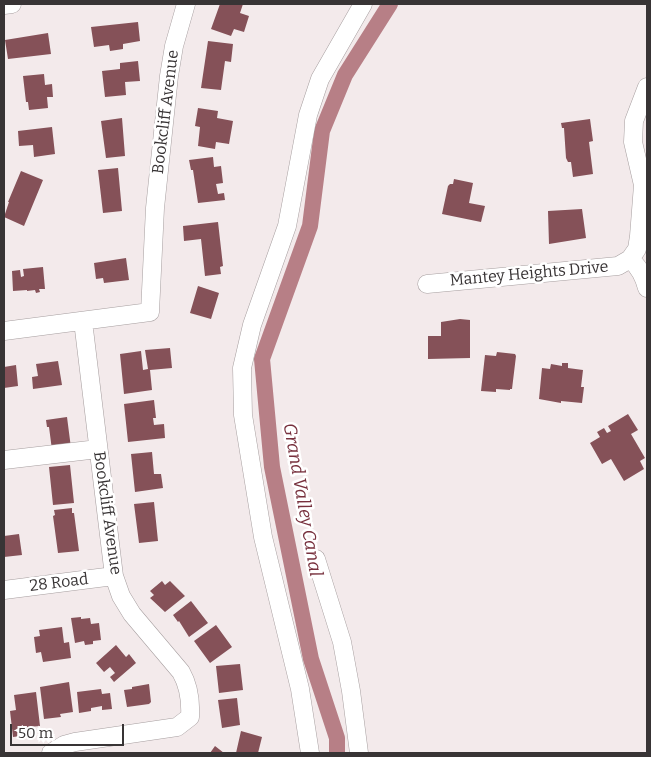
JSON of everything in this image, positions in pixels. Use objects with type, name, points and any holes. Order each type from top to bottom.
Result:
[{"type":"street","points":[[4,5],[12,4]]},
{"type":"street","name":"Bookcliff Avenue","points":[[51,753],[64,745],[75,742],[169,730],[177,727],[190,717],[190,695],[187,682],[174,662],[132,614],[121,596],[114,576],[83,321],[150,312],[155,208],[169,76],[174,46],[186,4]]},
{"type":"street","points":[[310,753],[300,688],[264,537],[243,415],[242,368],[252,325],[288,226],[308,115],[320,79],[363,4]]},
{"type":"street","points":[[647,88],[634,121],[633,142],[645,185],[637,250],[630,259],[637,265],[645,279],[647,288]]},
{"type":"street","name":"Mantey Heights Drive","points":[[427,284],[618,266],[630,259]]},
{"type":"street","points":[[4,331],[83,321]]},
{"type":"street","points":[[4,460],[98,448]]},
{"type":"street","points":[[316,559],[342,642],[352,691],[359,753]]},
{"type":"street","name":"28 Road","points":[[4,590],[114,576]]},
{"type":"building","points":[[220,4],[243,4],[240,13],[249,16],[244,32],[234,29],[231,36],[211,29]]},
{"type":"building","points":[[138,22],[140,41],[123,44],[123,49],[110,51],[109,45],[94,47],[91,27]]},
{"type":"building","points":[[48,33],[51,54],[8,59],[5,40]]},
{"type":"building","points":[[208,41],[233,44],[231,62],[225,61],[221,90],[201,88]]},
{"type":"building","points":[[138,61],[140,81],[125,82],[126,95],[105,97],[102,71],[120,69],[120,63]]},
{"type":"building","points":[[44,74],[45,85],[52,84],[53,97],[47,97],[48,108],[29,110],[28,102],[26,102],[23,76]]},
{"type":"building","points":[[198,108],[218,111],[217,118],[233,121],[229,144],[216,142],[215,149],[198,146],[200,127],[195,126]]},
{"type":"building","points":[[122,118],[125,156],[106,158],[101,121]]},
{"type":"building","points":[[590,119],[593,141],[589,142],[593,174],[573,177],[571,162],[568,162],[566,158],[564,128],[562,128],[561,123]]},
{"type":"building","points":[[52,127],[55,154],[34,157],[33,145],[19,146],[18,131]]},
{"type":"building","points":[[213,157],[214,167],[221,166],[223,183],[216,184],[218,194],[224,193],[225,200],[198,203],[193,170],[191,170],[189,160]]},
{"type":"building","points":[[118,168],[122,211],[103,213],[98,170]]},
{"type":"building","points":[[21,171],[43,180],[24,226],[4,217]]},
{"type":"building","points":[[454,179],[473,183],[469,203],[485,206],[481,222],[442,214],[448,186],[453,184]]},
{"type":"building","points":[[582,209],[586,238],[549,244],[548,211]]},
{"type":"building","points":[[218,222],[223,266],[220,267],[221,274],[205,276],[201,239],[184,241],[183,226]]},
{"type":"building","points":[[126,258],[129,280],[104,283],[103,278],[96,279],[94,263]]},
{"type":"building","points":[[43,267],[45,289],[39,289],[40,292],[36,293],[35,290],[13,291],[12,271],[20,270],[21,277],[24,276],[23,269]]},
{"type":"building","points":[[198,286],[219,293],[211,319],[190,313]]},
{"type":"building","points":[[460,319],[470,320],[470,358],[428,359],[428,336],[441,336],[441,322]]},
{"type":"building","points":[[170,348],[172,368],[150,370],[152,390],[124,394],[120,354],[141,351],[143,370],[148,369],[145,350]]},
{"type":"building","points":[[497,352],[515,354],[516,356],[512,389],[496,389],[496,392],[481,391],[485,355],[496,356]]},
{"type":"building","points":[[58,361],[62,385],[33,389],[32,377],[38,376],[36,364]]},
{"type":"building","points":[[562,363],[568,363],[568,368],[583,370],[581,387],[584,387],[582,403],[561,401],[561,403],[539,399],[542,368],[550,369],[551,364],[562,366]]},
{"type":"building","points":[[16,365],[18,386],[4,388],[4,367]]},
{"type":"building","points":[[154,400],[156,418],[153,418],[154,425],[164,424],[165,438],[128,442],[124,404]]},
{"type":"building","points":[[628,414],[638,430],[631,434],[645,458],[640,461],[644,469],[624,481],[611,459],[602,464],[590,443],[600,437],[597,432],[604,428],[607,433],[611,431],[608,426]]},
{"type":"building","points":[[67,417],[71,448],[52,450],[49,427],[47,427],[46,420]]},
{"type":"building","points":[[152,452],[154,474],[161,474],[163,488],[135,492],[131,454]]},
{"type":"building","points":[[70,465],[74,503],[53,505],[49,467]]},
{"type":"building","points":[[154,502],[158,541],[139,543],[134,504]]},
{"type":"building","points":[[72,508],[79,551],[58,553],[53,516],[55,515],[54,510]]},
{"type":"building","points":[[19,534],[22,555],[4,557],[4,536]]},
{"type":"building","points":[[162,581],[165,585],[170,581],[185,596],[165,612],[150,598],[154,595],[150,591]]},
{"type":"building","points":[[191,601],[208,623],[189,637],[173,615]]},
{"type":"building","points":[[81,617],[81,619],[90,618],[91,624],[99,623],[101,640],[85,645],[84,641],[75,643],[71,618]]},
{"type":"building","points":[[216,625],[232,647],[210,663],[194,641]]},
{"type":"building","points":[[62,627],[64,643],[69,642],[71,658],[43,662],[41,652],[36,653],[34,637],[40,636],[39,630]]},
{"type":"building","points":[[116,645],[126,657],[129,654],[136,663],[114,682],[110,677],[115,673],[110,667],[104,672],[96,663]]},
{"type":"building","points":[[240,664],[243,690],[219,693],[216,666]]},
{"type":"building","points":[[69,682],[73,712],[60,714],[61,717],[44,719],[40,687]]},
{"type":"building","points":[[149,684],[151,702],[149,704],[127,707],[124,690]]},
{"type":"building","points":[[101,689],[102,694],[110,693],[112,709],[102,710],[102,706],[91,708],[91,711],[79,713],[77,692]]},
{"type":"building","points":[[36,692],[40,726],[28,727],[29,735],[13,737],[10,711],[16,710],[14,695]]},
{"type":"building","points":[[237,698],[240,725],[222,728],[218,700]]},
{"type":"building","points":[[241,731],[262,737],[258,753],[236,753]]},
{"type":"building","points":[[215,746],[224,753],[210,753]]},
{"type":"waterway","name":"Grand Valley Canal","points":[[337,753],[337,738],[311,659],[272,467],[262,359],[310,226],[322,131],[345,75],[390,4]]}]
